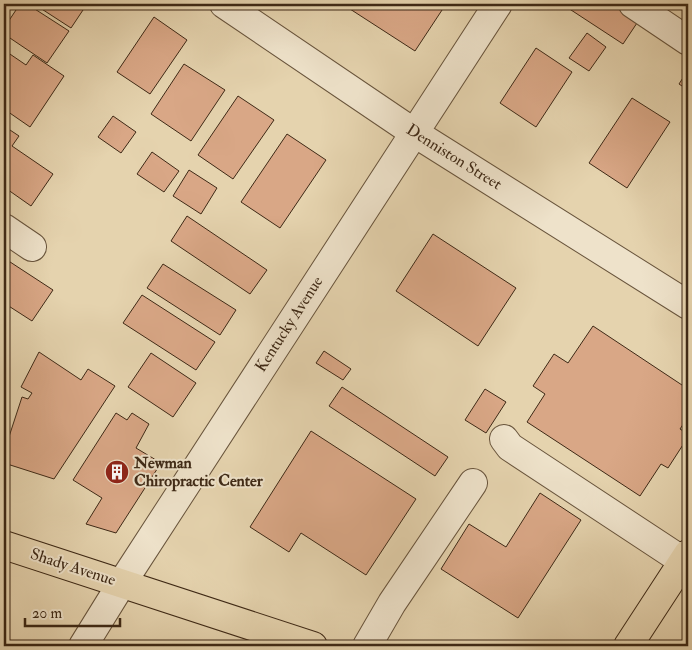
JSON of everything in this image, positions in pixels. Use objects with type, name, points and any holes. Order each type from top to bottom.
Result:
[{"type":"main road","name":"Shady Avenue","points":[[4,545],[122,582],[305,645]]},
{"type":"main road","points":[[628,646],[686,558]]},
{"type":"street","name":"Denniston Street","points":[[226,4],[413,132],[688,305]]},
{"type":"street","name":"Kentucky Avenue","points":[[83,646],[122,582],[498,4]]},
{"type":"street","points":[[633,4],[688,41]]},
{"type":"street","points":[[4,228],[32,247]]},
{"type":"street","points":[[504,439],[510,446],[686,558]]},
{"type":"street","points":[[367,646],[392,603],[473,482]]},
{"type":"building","points":[[20,4],[27,4],[69,31],[47,63],[4,34],[4,28]]},
{"type":"building","points":[[34,4],[87,4],[71,28]]},
{"type":"building","points":[[353,4],[446,4],[415,51],[350,9]]},
{"type":"building","points":[[571,4],[621,4],[641,17],[623,44],[568,8]]},
{"type":"building","points":[[154,17],[187,40],[150,94],[117,72]]},
{"type":"building","points":[[587,33],[606,47],[589,71],[569,58]]},
{"type":"building","points":[[536,48],[572,72],[536,127],[500,103]]},
{"type":"building","points":[[4,50],[26,65],[33,55],[64,76],[30,127],[4,109]]},
{"type":"building","points":[[184,64],[225,90],[191,141],[151,114]]},
{"type":"building","points":[[688,70],[688,90],[679,84]]},
{"type":"building","points":[[238,96],[274,120],[233,179],[198,155]]},
{"type":"building","points":[[632,98],[670,122],[627,188],[589,163]]},
{"type":"building","points":[[113,116],[136,132],[121,153],[98,137]]},
{"type":"building","points":[[4,126],[19,136],[12,146],[53,174],[31,206],[4,187]]},
{"type":"building","points":[[287,134],[326,160],[280,228],[241,202]]},
{"type":"building","points":[[152,152],[179,171],[164,192],[137,174]]},
{"type":"building","points":[[189,170],[217,188],[201,214],[173,196]]},
{"type":"building","points":[[187,216],[267,270],[250,294],[171,241]]},
{"type":"building","points":[[433,234],[516,288],[478,346],[396,291]]},
{"type":"building","points":[[4,258],[53,290],[32,321],[4,303]]},
{"type":"building","points":[[163,264],[236,310],[220,335],[147,288]]},
{"type":"building","points":[[142,295],[215,342],[196,370],[123,323]]},
{"type":"building","points":[[593,326],[688,389],[688,417],[680,429],[688,434],[688,437],[668,468],[661,464],[640,496],[527,422],[545,394],[533,386],[554,354],[568,363]]},
{"type":"building","points":[[324,351],[351,369],[343,380],[316,363]]},
{"type":"building","points":[[39,352],[81,380],[88,369],[115,386],[54,479],[4,463],[4,452],[22,397],[28,399],[32,393],[21,387]]},
{"type":"building","points":[[151,353],[196,383],[173,417],[128,387]]},
{"type":"building","points":[[342,387],[448,457],[435,476],[329,406]]},
{"type":"building","points":[[485,389],[506,402],[486,433],[465,420]]},
{"type":"building","name":"Newman Chiropractic Center","points":[[116,413],[127,420],[132,413],[149,424],[136,448],[161,463],[116,533],[86,524],[102,498],[73,480]]},
{"type":"building","points":[[311,431],[416,499],[366,575],[301,533],[289,552],[250,527]]},
{"type":"building","points":[[540,493],[581,520],[518,618],[441,569],[469,524],[506,547]]},
{"type":"place","name":"Newman Chiropractic Center","points":[[117,472]]}]
